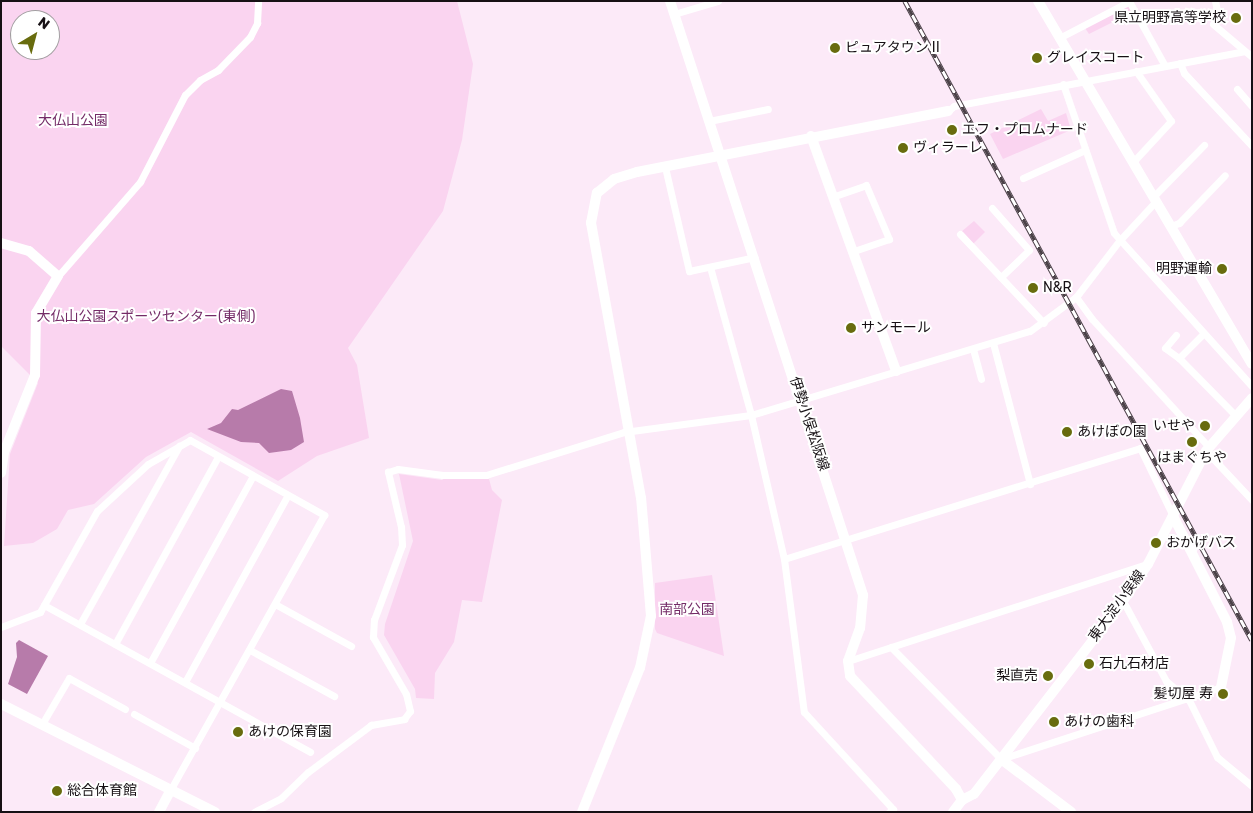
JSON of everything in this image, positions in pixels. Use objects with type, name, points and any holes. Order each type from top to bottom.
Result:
[{"type":"street","points":[[1,473],[3,451],[35,375],[36,313],[58,276],[135,188],[185,95],[200,80],[218,70],[250,37],[257,24],[258,1]]},
{"type":"street","name":"伊勢小俣松阪線","points":[[670,1],[756,257],[863,595],[864,609],[848,661]]},
{"type":"street","points":[[674,14],[718,1]]},
{"type":"street","points":[[1038,1],[1252,364]]},
{"type":"street","points":[[1059,38],[1130,1],[1165,66]]},
{"type":"street","points":[[1215,1],[1218,15],[1213,24],[1252,57]]},
{"type":"street","points":[[582,812],[640,668],[650,625],[648,553],[630,431],[591,215],[597,194],[607,184],[621,176],[812,136],[948,111],[954,106],[1063,84],[1244,51]]},
{"type":"street","points":[[1180,63],[1184,73],[1252,146]]},
{"type":"street","points":[[1133,162],[1171,121],[1136,71]]},
{"type":"street","points":[[1063,84],[1084,150],[1119,241],[1252,386]]},
{"type":"street","points":[[1236,89],[1252,106]]},
{"type":"street","points":[[709,121],[768,109]]},
{"type":"street","points":[[812,136],[832,197],[854,251],[896,370]]},
{"type":"street","points":[[254,812],[281,798],[308,772],[371,725],[404,719],[410,711],[406,694],[373,636],[374,620],[402,545],[401,527],[388,472],[398,469],[442,475],[486,475],[630,431],[751,415],[896,370],[1035,330],[1076,297],[1119,241],[1204,145]]},
{"type":"street","points":[[1023,178],[1084,150]]},
{"type":"street","points":[[664,167],[690,271],[756,257]]},
{"type":"street","points":[[1171,226],[1180,222],[1225,175]]},
{"type":"street","points":[[832,197],[866,185],[889,240],[854,251]]},
{"type":"street","points":[[992,208],[1029,250],[1001,277]]},
{"type":"street","points":[[960,234],[1044,323]]},
{"type":"street","points":[[1,243],[29,251],[58,276]]},
{"type":"street","points":[[710,266],[751,415],[784,559],[804,712],[893,809],[889,812]]},
{"type":"street","points":[[1076,297],[1092,320],[1252,500]]},
{"type":"street","points":[[1179,358],[1203,334]]},
{"type":"street","points":[[1176,335],[1165,348],[1179,358],[1236,416]]},
{"type":"street","points":[[993,343],[1030,484]]},
{"type":"street","points":[[973,349],[981,379]]},
{"type":"street","name":"東大淀小俣線","points":[[962,800],[974,794],[1123,601],[1148,564],[1208,449],[1252,398]]},
{"type":"street","points":[[1,627],[40,612],[97,511],[131,478],[190,440],[324,515],[159,812]]},
{"type":"street","points":[[80,624],[179,446]]},
{"type":"street","points":[[784,559],[847,542],[1140,448],[1226,622],[1231,638],[1222,687],[1189,700],[1001,759]]},
{"type":"street","points":[[115,644],[218,457]]},
{"type":"street","points":[[150,663],[254,476]]},
{"type":"street","points":[[185,682],[288,495]]},
{"type":"street","points":[[953,812],[962,800],[956,789],[854,684],[848,661],[1148,564]]},
{"type":"street","points":[[1123,601],[1166,681],[1189,700],[1217,756],[1252,786]]},
{"type":"street","points":[[275,604],[351,646]]},
{"type":"street","points":[[44,606],[80,624],[310,752]]},
{"type":"street","points":[[891,647],[1001,759],[1071,812]]},
{"type":"street","points":[[250,650],[334,696]]},
{"type":"street","points":[[42,724],[68,678],[125,709]]},
{"type":"street","points":[[1,704],[215,812]]},
{"type":"street","points":[[134,714],[195,748]]},
{"type":"green space","points":[[1,1],[457,1],[473,64],[462,140],[443,211],[348,348],[357,365],[369,438],[317,456],[278,481],[191,432],[146,457],[94,504],[68,510],[57,529],[33,543],[4,546],[10,454],[38,383],[1,346]]},
{"type":"green space","points":[[1129,5],[1133,12],[1089,34],[1085,28]]},
{"type":"green space","points":[[1041,109],[1048,121],[1066,113],[1071,130],[1003,159],[990,134]]},
{"type":"green space","points":[[974,221],[985,232],[973,244],[961,232]]},
{"type":"green space","points":[[399,474],[442,480],[445,478],[489,479],[492,490],[502,500],[482,602],[462,600],[454,642],[435,673],[434,699],[416,698],[415,689],[384,635],[385,624],[413,541]]},
{"type":"green space","name":"南部公園","points":[[712,575],[724,656],[657,633],[655,629],[655,583]]},
{"type":"shaded area","points":[[281,389],[292,391],[300,418],[304,442],[291,450],[269,453],[259,443],[241,442],[207,429],[221,423],[232,409],[238,410]]},
{"type":"shaded area","points":[[19,640],[48,656],[27,694],[8,684],[17,657],[16,643]]},
{"type":"railway","points":[[905,1],[1252,640]]},
{"type":"place","name":"県立明野高等学校","points":[[1236,18]]},
{"type":"place","name":"ピュアタウンⅡ","points":[[835,48]]},
{"type":"place","name":"グレイスコート","points":[[1037,58]]},
{"type":"place","name":"エフ・プロムナード","points":[[952,130]]},
{"type":"place","name":"ヴィラーレ","points":[[903,148]]},
{"type":"place","name":"明野運輸","points":[[1222,269]]},
{"type":"place","name":"N&R","points":[[1033,288]]},
{"type":"place","name":"サンモール","points":[[851,328]]},
{"type":"place","name":"いせや","points":[[1205,426]]},
{"type":"place","name":"あけぼの園","points":[[1067,432]]},
{"type":"place","name":"はまぐちや","points":[[1192,442]]},
{"type":"place","name":"おかげバス","points":[[1156,543]]},
{"type":"place","name":"石九石材店","points":[[1089,664]]},
{"type":"place","name":"梨直売","points":[[1048,676]]},
{"type":"place","name":"髪切屋 寿","points":[[1223,694]]},
{"type":"place","name":"あけの歯科","points":[[1054,722]]},
{"type":"place","name":"あけの保育園","points":[[238,732]]},
{"type":"place","name":"総合体育館","points":[[57,791]]},
{"type":"park label","name":"大仏山公園","points":[[73,121]]},
{"type":"park label","name":"大仏山公園スポーツセンター(東側)","points":[[146,317]]}]
